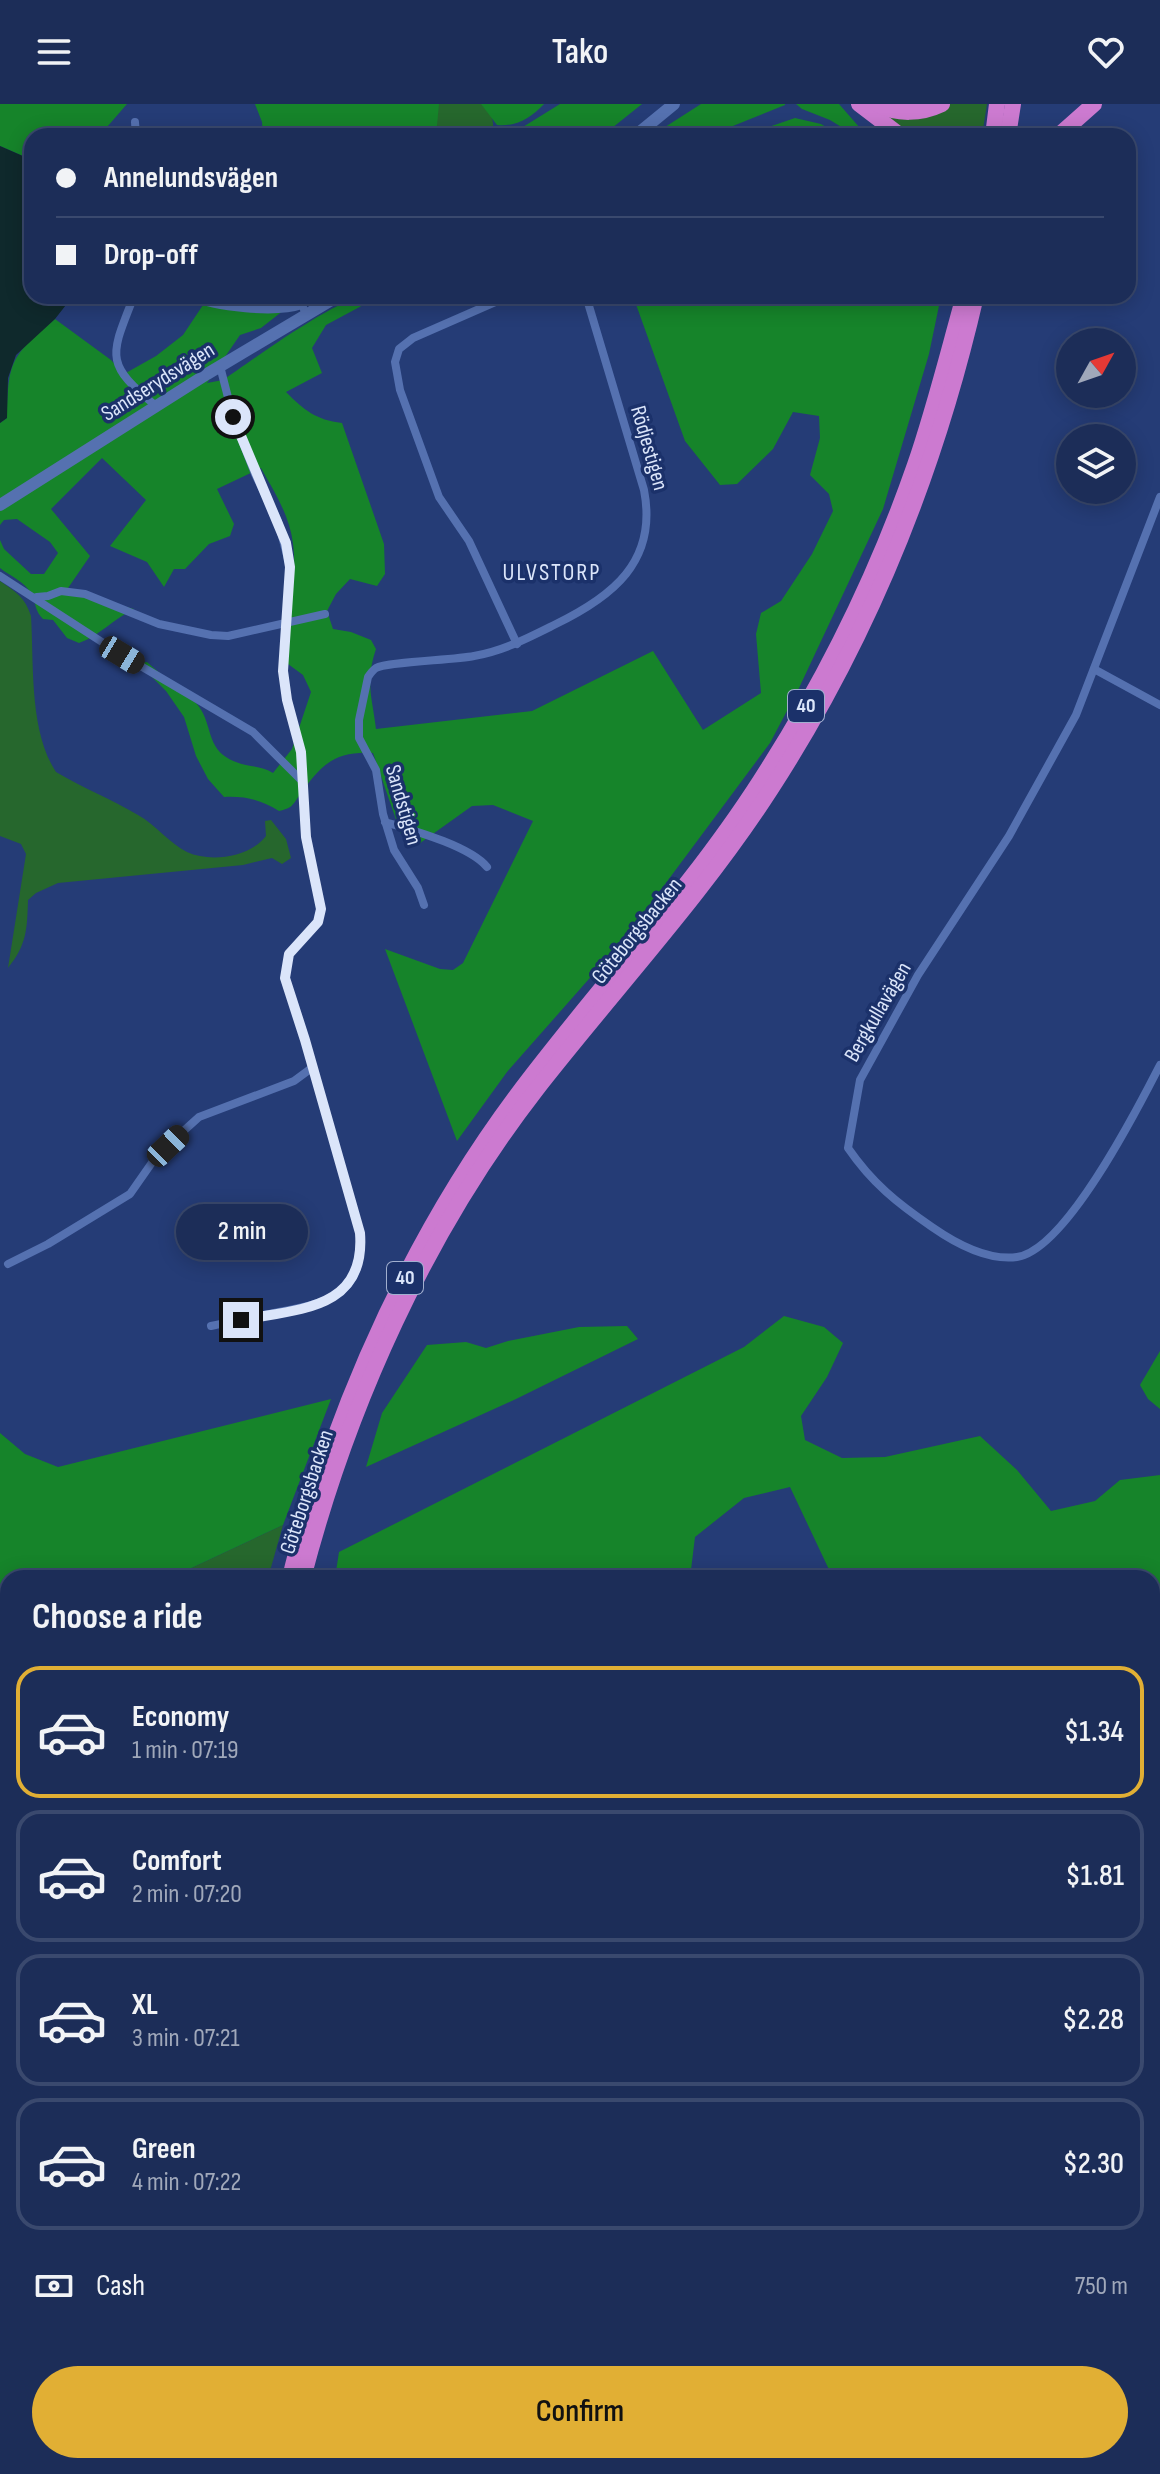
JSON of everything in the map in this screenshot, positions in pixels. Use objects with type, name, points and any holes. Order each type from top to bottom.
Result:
[{"type":"highway","points":[[859,104],[890,128]]},
{"type":"highway","points":[[877,104],[907,112],[942,104]]},
{"type":"highway","points":[[994,128],[997,104]]},
{"type":"highway","points":[[1009,128],[1013,104]]},
{"type":"highway","points":[[1067,128],[1094,104]]},
{"type":"highway","points":[[946,358],[953,304]]},
{"type":"highway","name":"40","points":[[946,358],[962,304]]},
{"type":"highway","name":"Göteborgsbacken","points":[[305,1570],[328,1495],[365,1395],[412,1292],[463,1198],[535,1092],[734,843],[799,744],[846,660],[887,570],[925,473],[949,399],[974,304]]},
{"type":"highway","name":"Göteborgsbacken","points":[[292,1570],[321,1475],[355,1385],[400,1286],[454,1188],[492,1129],[549,1052],[726,831],[820,681],[856,610],[896,517],[924,437],[946,358]]},
{"type":"street","points":[[645,128],[674,104]]},
{"type":"street","points":[[135,122],[135,128]]},
{"type":"street","points":[[131,304],[115,341],[115,354],[127,381],[156,406]]},
{"type":"street","points":[[225,304],[290,309],[302,305],[306,314]]},
{"type":"street","name":"Sandserydsvägen","points":[[0,505],[324,304]]},
{"type":"street","points":[[491,304],[413,338],[399,349],[395,362],[400,390],[439,497],[469,541],[517,644]]},
{"type":"street","name":"Rödjestigen","points":[[517,644],[574,616],[615,589],[636,558],[647,522],[644,490],[588,304]]},
{"type":"street","points":[[211,1326],[323,1303],[348,1286],[356,1272],[361,1246],[360,1233],[313,1067],[285,978],[289,954],[318,922],[321,909],[306,837],[301,752],[283,671],[290,567],[278,521],[233,417],[220,366]]},
{"type":"street","name":"Bergkullavägen","points":[[1160,497],[1076,715],[1009,836],[918,975],[860,1080],[848,1148],[865,1174],[896,1203],[947,1238],[987,1255],[1018,1257],[1049,1240],[1080,1202],[1145,1097],[1160,1065]]},
{"type":"street","points":[[0,576],[122,655],[253,732],[303,781]]},
{"type":"street","points":[[35,597],[61,591],[85,594],[159,624],[228,636],[325,614]]},
{"type":"street","name":"Sandstigen","points":[[424,905],[418,888],[394,850],[385,822],[376,770],[359,738],[359,720],[368,677],[381,666],[473,656],[517,644]]},
{"type":"street","points":[[1094,669],[1160,705]]},
{"type":"street","points":[[385,822],[454,847],[487,867]]},
{"type":"street","points":[[8,1264],[68,1233],[130,1194],[158,1154],[199,1117],[294,1081],[313,1067]]},
{"type":"green space","points":[[0,104],[127,104],[105,128],[24,128],[24,156],[0,146]]},
{"type":"green space","points":[[255,104],[439,104],[437,128],[262,128]]},
{"type":"green space","points":[[423,104],[489,104],[493,123],[493,128],[421,128]]},
{"type":"green space","points":[[481,104],[544,104],[523,120],[511,125],[497,125]]},
{"type":"green space","points":[[560,104],[642,104],[612,128],[521,128]]},
{"type":"green space","points":[[701,104],[785,104],[728,128],[664,128]]},
{"type":"green space","points":[[796,104],[839,104],[860,128],[843,128]]},
{"type":"green space","points":[[949,104],[987,104],[983,128],[899,128],[882,114],[900,118],[924,114]]},
{"type":"green space","points":[[795,118],[828,128],[766,128]]},
{"type":"green space","points":[[204,304],[292,304],[261,328],[240,335],[207,383],[223,380],[337,306],[365,304],[326,325],[312,348],[322,373],[286,392],[311,413],[342,423],[384,544],[385,574],[377,586],[350,579],[336,594],[327,611],[333,629],[371,640],[376,649],[370,680],[376,729],[532,711],[653,651],[703,730],[761,693],[756,634],[761,613],[781,601],[812,554],[833,511],[829,494],[810,475],[820,438],[819,416],[793,412],[773,449],[737,484],[720,485],[685,441],[636,304],[939,304],[929,354],[883,509],[770,743],[625,938],[507,1072],[457,1141],[385,949],[440,969],[453,970],[463,963],[533,821],[493,805],[472,806],[416,846],[401,834],[373,753],[348,755],[330,762],[314,776],[293,804],[283,810],[253,800],[224,797],[208,779],[196,756],[184,717],[166,691],[138,663],[147,662],[196,703],[205,717],[215,745],[226,757],[273,773],[292,749],[311,692],[303,675],[288,664],[288,629],[294,577],[293,542],[284,510],[261,468],[217,489],[234,524],[230,536],[209,544],[185,569],[174,569],[164,587],[147,562],[110,546],[146,500],[102,458],[51,509],[90,556],[66,591],[134,609],[79,643],[67,638],[53,620],[43,619],[29,590],[0,568],[0,540],[4,549],[31,574],[44,574],[58,553],[50,542],[17,519],[4,520],[0,525],[0,423],[7,418],[11,371],[21,352],[55,319],[111,360],[124,374],[156,356],[183,335]]},
{"type":"green space","points":[[0,581],[23,599],[29,609],[37,717],[47,755],[56,772],[138,815],[187,852],[207,857],[240,853],[266,836],[265,821],[271,820],[286,839],[291,858],[282,864],[272,858],[243,865],[58,883],[28,900],[25,936],[8,968],[26,854],[21,844],[0,836]]},
{"type":"green space","points":[[784,1316],[824,1327],[843,1343],[827,1377],[801,1416],[805,1440],[842,1458],[885,1457],[980,1436],[1017,1470],[1051,1511],[1095,1501],[1120,1480],[1160,1475],[1160,1570],[829,1570],[790,1487],[744,1498],[695,1537],[691,1570],[336,1570],[339,1552],[744,1347]]},
{"type":"green space","points":[[627,1326],[638,1339],[366,1467],[382,1413],[427,1345],[466,1342],[486,1348],[579,1327]]},
{"type":"green space","points":[[1160,1351],[1160,1409],[1148,1399],[1140,1385]]},
{"type":"green space","points":[[331,1399],[283,1525],[187,1570],[0,1570],[0,1433],[25,1454],[58,1467]]},
{"type":"green space","points":[[283,1525],[270,1570],[187,1570]]},
{"type":"shaded area","points":[[0,146],[24,156],[24,304],[67,304],[16,355],[8,378],[7,418],[0,423]]},
{"type":"district","name":"ULVSTORP","points":[[552,572]]},
{"type":"route","points":[[233,417],[255,474],[278,521],[290,567],[283,671],[301,752],[306,837],[321,909],[318,922],[289,954],[285,978],[360,1233],[361,1246],[356,1272],[348,1286],[337,1296],[304,1308],[241,1320]]}]
